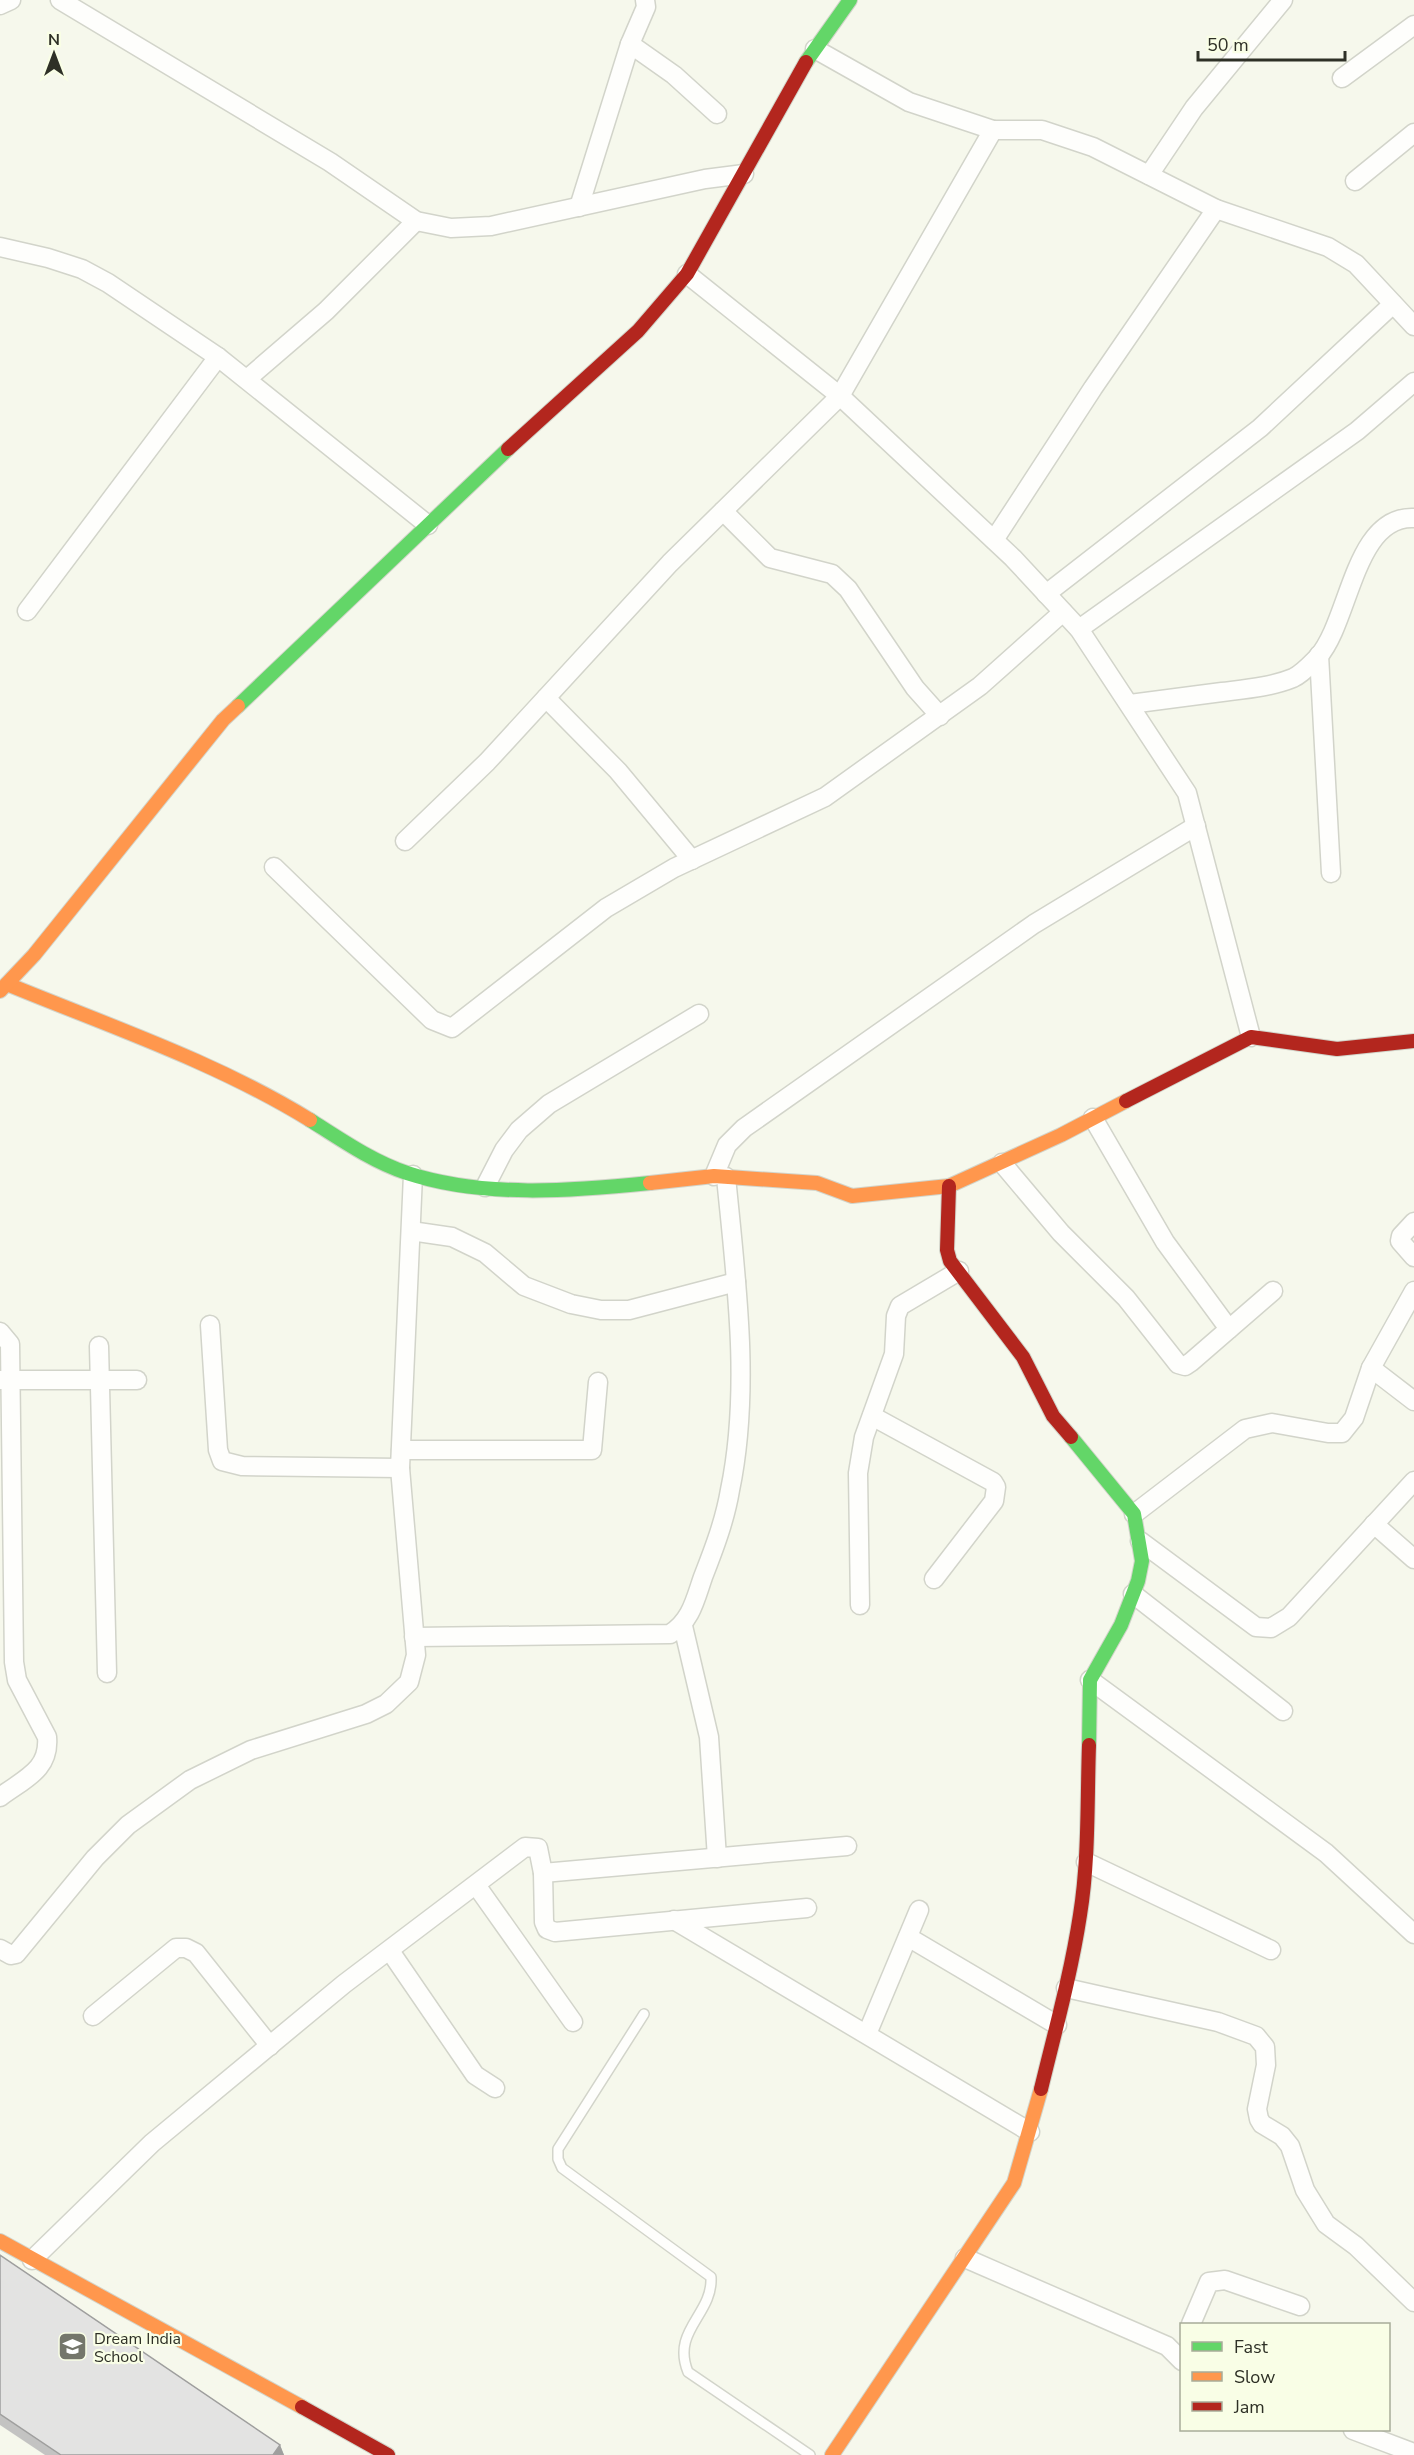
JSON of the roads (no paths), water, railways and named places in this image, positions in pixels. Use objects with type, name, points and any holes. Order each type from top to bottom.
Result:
[{"type":"street","points":[[0,5],[11,0]]},
{"type":"street","points":[[60,0],[330,162],[416,221],[451,228],[491,226],[705,179],[744,174]]},
{"type":"street","points":[[579,207],[630,44],[644,14],[645,0]]},
{"type":"street","points":[[850,0],[801,69],[687,274],[638,331],[428,525],[223,720],[34,955],[4,988],[184,1056],[277,1100],[350,1145],[413,1175],[485,1187],[610,1187],[720,1177],[817,1183],[852,1196],[949,1186],[1094,1118],[1251,1037],[1337,1049],[1414,1041]]},
{"type":"street","points":[[1149,175],[1194,108],[1283,0]]},
{"type":"street","points":[[1342,78],[1414,25]]},
{"type":"street","points":[[630,44],[674,75],[717,114]]},
{"type":"street","points":[[816,49],[909,102],[993,130],[1042,130],[1094,147],[1216,209],[1328,248],[1356,264],[1414,326]]},
{"type":"street","points":[[405,841],[487,762],[670,563],[840,396],[993,130]]},
{"type":"street","points":[[1354,182],[1414,134]]},
{"type":"street","points":[[994,540],[1093,388],[1216,209]]},
{"type":"street","points":[[247,379],[326,311],[416,221]]},
{"type":"street","points":[[0,247],[48,258],[82,269],[108,283],[218,357],[428,525]]},
{"type":"street","points":[[687,274],[840,396],[994,540],[1079,629],[1187,793],[1251,1037]]},
{"type":"street","points":[[1046,594],[1260,429],[1393,304]]},
{"type":"street","points":[[27,610],[218,357]]},
{"type":"street","points":[[1079,629],[1357,431],[1414,382]]},
{"type":"street","points":[[723,511],[770,558],[832,574],[848,589],[915,688],[940,716]]},
{"type":"street","points":[[1130,704],[1265,687],[1296,677],[1319,655],[1342,611],[1368,544],[1385,526],[1405,518],[1414,518]]},
{"type":"street","points":[[274,867],[432,1020],[452,1028],[606,908],[692,860],[825,797],[980,686],[1063,612]]},
{"type":"street","points":[[1319,655],[1331,873]]},
{"type":"street","points":[[546,698],[618,771],[692,860]]},
{"type":"street","points":[[717,1858],[709,1737],[683,1626],[717,1541],[730,1490],[738,1430],[736,1282],[720,1177],[727,1145],[744,1128],[1034,924],[1196,826]]},
{"type":"street","points":[[485,1187],[504,1150],[519,1130],[549,1104],[699,1014]]},
{"type":"street","points":[[1094,1118],[1165,1242],[1229,1329]]},
{"type":"street","points":[[1002,1163],[1061,1233],[1126,1298],[1178,1364],[1185,1366],[1191,1362],[1273,1291]]},
{"type":"street","points":[[0,1949],[11,1955],[16,1953],[95,1858],[119,1834],[190,1780],[251,1750],[366,1714],[386,1704],[409,1682],[416,1655],[401,1459],[413,1175]]},
{"type":"street","points":[[832,2455],[1014,2183],[1030,2132],[1066,1988],[1086,1862],[1090,1680],[1117,1633],[1133,1594],[1142,1561],[1134,1514],[1053,1416],[1023,1357],[950,1261],[947,1250],[949,1186]]},
{"type":"street","points":[[1414,1222],[1401,1236],[1400,1241],[1414,1257]]},
{"type":"street","points":[[411,1231],[452,1238],[485,1253],[525,1286],[544,1295],[600,1310],[629,1310],[736,1282]]},
{"type":"street","points":[[860,1605],[858,1473],[864,1437],[894,1354],[896,1316],[900,1306],[958,1271]]},
{"type":"street","points":[[1134,1514],[1245,1429],[1272,1423],[1328,1433],[1342,1433],[1354,1418],[1371,1368],[1411,1302]]},
{"type":"street","points":[[210,1325],[218,1450],[222,1461],[242,1466],[591,1450],[598,1382]]},
{"type":"street","points":[[0,1332],[10,1344],[5,1380],[14,1662],[17,1680],[47,1737],[48,1746],[44,1764],[0,1797]]},
{"type":"street","points":[[99,1346],[107,1673]]},
{"type":"street","points":[[1371,1368],[1414,1401]]},
{"type":"street","points":[[5,1380],[136,1380]]},
{"type":"street","points":[[872,1416],[993,1482],[996,1487],[994,1501],[934,1579]]},
{"type":"street","points":[[1140,1541],[1256,1627],[1271,1628],[1289,1617],[1414,1481]]},
{"type":"street","points":[[1374,1524],[1414,1559]]},
{"type":"street","points":[[1133,1594],[1283,1711]]},
{"type":"street","points":[[414,1637],[670,1634],[683,1626]]},
{"type":"street","points":[[1090,1680],[1326,1853],[1414,1934]]},
{"type":"street","points":[[543,1873],[847,1846]]},
{"type":"street","points":[[32,2260],[152,2143],[344,1984],[525,1847],[538,1848],[543,1873],[544,1922],[547,1929],[555,1932],[807,1908]]},
{"type":"street","points":[[1086,1862],[1271,1950]]},
{"type":"street","points":[[476,1885],[573,2022]]},
{"type":"street","points":[[867,2034],[919,1910]]},
{"type":"street","points":[[674,1920],[1030,2132]]},
{"type":"street","points":[[908,1937],[1057,2025]]},
{"type":"street","points":[[93,2016],[176,1948],[186,1948],[196,1953],[270,2046]]},
{"type":"street","points":[[390,1951],[475,2075],[495,2088]]},
{"type":"street","points":[[1066,1988],[1218,2022],[1256,2036],[1265,2047],[1266,2065],[1257,2109],[1262,2124],[1282,2136],[1290,2146],[1305,2190],[1326,2224],[1356,2246],[1414,2302]]},
{"type":"street","points":[[0,2241],[388,2455]]},
{"type":"street","points":[[965,2258],[1167,2346],[1180,2355]]},
{"type":"street","points":[[1192,2323],[1209,2282],[1225,2280],[1300,2306]]},
{"type":"street","points":[[1356,2431],[1414,2453]]},
{"type":"lane","points":[[644,2014],[558,2149],[558,2159],[562,2168],[711,2277],[712,2289],[686,2338],[682,2353],[688,2372],[810,2455]]},
{"type":"place","name":"Dream India School","points":[[73,2347]]}]
